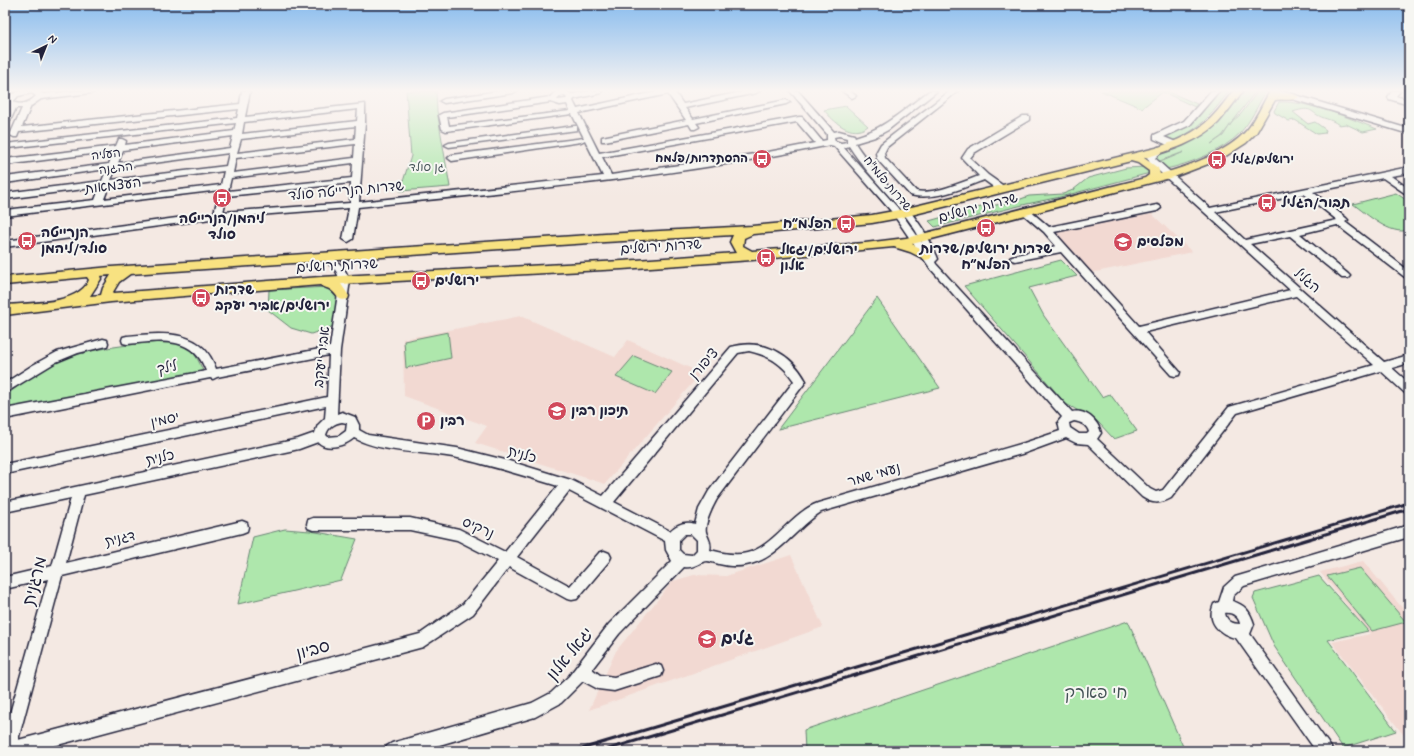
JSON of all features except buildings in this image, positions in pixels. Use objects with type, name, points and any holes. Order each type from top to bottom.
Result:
[{"type":"main road","name":"שדרות ירושלים","points":[[5,281],[130,270],[597,238],[752,230],[880,218],[1131,158],[1162,149],[1193,136],[1206,126]]},
{"type":"main road","name":"שדרות ירושלים","points":[[5,310],[112,298],[321,281],[752,256],[891,244],[946,233],[1024,211],[1170,175],[1217,158],[1242,141],[1255,126]]},
{"type":"main road","points":[[1131,158],[1142,161],[1154,170],[1155,176],[1148,181]]},
{"type":"main road","points":[[880,218],[890,211],[890,204]]},
{"type":"main road","points":[[752,230],[739,236],[736,243],[737,247],[741,251],[752,256]]},
{"type":"main road","points":[[891,244],[908,247],[928,255],[935,242],[946,233]]},
{"type":"main road","points":[[112,298],[108,296],[107,292],[111,283],[119,274],[130,270]]},
{"type":"main road","points":[[63,303],[79,298],[89,291],[96,279],[90,273]]},
{"type":"main road","points":[[321,281],[336,287],[343,296]]},
{"type":"street","points":[[7,150],[18,126]]},
{"type":"street","points":[[16,130],[52,126]]},
{"type":"street","points":[[98,202],[129,126]]},
{"type":"street","points":[[7,150],[184,126]]},
{"type":"street","points":[[218,215],[238,135],[239,126]]},
{"type":"street","points":[[5,162],[120,147],[327,126]]},
{"type":"street","points":[[348,239],[354,206],[361,126]]},
{"type":"street","points":[[445,126],[446,129],[467,126]]},
{"type":"street","points":[[579,126],[596,156],[604,178]]},
{"type":"street","points":[[605,139],[670,126]]},
{"type":"street","points":[[695,126],[701,136]]},
{"type":"street","points":[[596,156],[756,126]]},
{"type":"street","points":[[804,126],[817,144],[848,156]]},
{"type":"street","points":[[817,144],[826,134],[825,126]]},
{"type":"street","name":"שדרות פלמ\"ח","points":[[827,126],[848,156],[890,204],[902,213]]},
{"type":"street","points":[[835,126],[842,131],[865,136],[885,128],[899,134]]},
{"type":"street","points":[[860,158],[858,151],[859,145],[865,136],[880,126]]},
{"type":"street","points":[[909,126],[884,146],[880,153],[881,159],[916,195],[926,195],[948,190],[985,177]]},
{"type":"street","points":[[1002,189],[985,177],[968,162],[966,158],[971,151],[1012,126]]},
{"type":"street","points":[[1172,144],[1157,137],[1179,126]]},
{"type":"street","points":[[1392,126],[1409,132]]},
{"type":"street","points":[[449,145],[574,128],[604,178]]},
{"type":"street","name":"שדרות הנרייטה סולד","points":[[5,244],[218,215],[354,206],[604,178],[768,155],[835,139],[844,146],[851,140],[865,136]]},
{"type":"street","points":[[835,139],[851,140]]},
{"type":"street","points":[[452,158],[581,140]]},
{"type":"street","name":"שדרות פלמ\"ח","points":[[851,140],[860,158],[902,213],[919,239],[933,266],[1070,417]]},
{"type":"street","name":"העליה","points":[[5,180],[112,166],[359,141]]},
{"type":"street","name":"הגליל","points":[[1162,149],[1151,157],[1243,243],[1409,390]]},
{"type":"street","name":"ההגנה","points":[[5,196],[106,183],[358,160]]},
{"type":"street","points":[[1187,169],[1183,180],[1188,190]]},
{"type":"street","points":[[1208,211],[1409,170]]},
{"type":"street","points":[[1384,175],[1409,193]]},
{"type":"street","name":"העצמאות","points":[[5,213],[98,202],[356,180]]},
{"type":"street","points":[[1243,243],[1293,233],[1343,220],[1306,191]]},
{"type":"street","points":[[1047,230],[1157,208]]},
{"type":"street","points":[[1024,211],[1047,230],[1175,372]]},
{"type":"street","points":[[1339,222],[1409,276]]},
{"type":"street","points":[[1293,233],[1345,276]]},
{"type":"street","points":[[1015,258],[1063,248]]},
{"type":"street","points":[[327,257],[340,269],[345,280]]},
{"type":"street","name":"אביר יעקב","points":[[331,420],[335,350],[345,280]]},
{"type":"street","points":[[1136,330],[1298,292]]},
{"type":"street","points":[[127,340],[175,338],[192,342],[203,352],[210,362],[213,375]]},
{"type":"street","points":[[5,389],[50,360],[71,351],[104,343]]},
{"type":"street","name":"ציפורן","points":[[604,504],[735,350],[749,347],[769,352],[789,365],[800,381],[713,495],[705,509],[699,532]]},
{"type":"street","name":"לילך","points":[[5,414],[213,375],[335,350]]},
{"type":"street","points":[[1090,439],[1146,493],[1154,498],[1160,498],[1167,494],[1233,410],[1409,359]]},
{"type":"street","name":"יסמין","points":[[5,469],[332,400]]},
{"type":"street","points":[[342,417],[347,418],[353,424],[352,432],[345,439],[334,443],[325,442],[320,436],[323,427],[331,420],[342,417]]},
{"type":"street","points":[[1070,417],[1084,418],[1092,425],[1095,433],[1090,439],[1081,440],[1067,433],[1063,425],[1066,418],[1070,417]]},
{"type":"street","name":"כלנית","points":[[352,432],[366,438],[386,443],[457,453],[509,466],[567,484],[672,538]]},
{"type":"street","name":"נעמי שמר","points":[[703,554],[720,559],[746,560],[760,555],[799,521],[818,508],[1025,448],[1067,433]]},
{"type":"street","name":"כלנית","points":[[5,507],[299,444],[320,436]]},
{"type":"street","name":"סביון","points":[[6,751],[424,640],[468,609],[567,484]]},
{"type":"street","name":"מרגנית","points":[[6,751],[79,491]]},
{"type":"street","name":"נרקיס","points":[[313,524],[410,524],[459,535],[572,594],[604,557]]},
{"type":"street","name":"דגנית","points":[[5,583],[242,527]]},
{"type":"street","points":[[686,529],[692,529],[699,532],[705,538],[706,544],[703,554],[693,560],[682,560],[673,553],[671,548],[672,538],[676,534],[686,529]]},
{"type":"street","points":[[1325,751],[1240,632],[1231,630],[1219,620],[1219,609],[1226,606],[1224,597],[1228,591],[1240,582],[1409,531]]},
{"type":"street","name":"יגאל אלון","points":[[392,751],[535,710],[556,698],[574,681],[614,629],[682,560]]},
{"type":"street","points":[[582,671],[598,682],[614,684],[656,671]]},
{"type":"shaded area","name":"מפלסים","points":[[1152,214],[1192,252],[1091,273],[1056,233]]},
{"type":"shaded area","name":"תיכון רבין","points":[[521,316],[615,357],[628,340],[701,373],[605,484],[475,443],[487,426],[404,396],[403,339]]},
{"type":"shaded area","name":"גלים","points":[[791,555],[823,627],[589,710],[616,651],[673,581],[694,575],[726,576]]},
{"type":"shaded area","points":[[1363,561],[1409,616],[1409,742],[1332,642],[1370,634],[1320,572]]},
{"type":"green space","name":"גן סולד","points":[[409,126],[440,126],[450,187],[400,191],[411,156]]},
{"type":"green space","points":[[843,126],[868,126],[862,130],[856,131]]},
{"type":"green space","points":[[1177,126],[1199,126],[1171,142],[1162,138]]},
{"type":"green space","points":[[1214,126],[1245,126],[1233,140],[1224,146],[1185,164],[1166,169],[1158,163],[1184,152],[1157,162],[1154,157],[1194,140]]},
{"type":"green space","points":[[1305,126],[1321,126],[1326,130],[1325,133],[1317,134]]},
{"type":"green space","points":[[1351,126],[1370,126],[1377,129],[1363,132]]},
{"type":"green space","points":[[1146,167],[1150,173],[1060,197],[935,227],[929,221],[975,208],[1010,203],[1029,196],[1063,194],[1073,190],[1088,178],[1126,168]]},
{"type":"green space","points":[[1396,193],[1409,202],[1409,230],[1394,230],[1387,227],[1353,204]]},
{"type":"green space","points":[[1061,260],[1077,276],[1029,288],[1044,316],[1102,397],[1110,394],[1137,431],[1114,439],[1097,421],[1066,404],[964,286]]},
{"type":"green space","points":[[329,287],[337,294],[334,326],[311,334],[291,328],[268,310],[269,290]]},
{"type":"green space","points":[[877,298],[940,388],[778,429]]},
{"type":"green space","points":[[448,332],[451,358],[406,368],[404,341]]},
{"type":"green space","points":[[161,342],[177,344],[188,348],[200,363],[203,371],[5,411],[5,396],[49,365],[69,357],[95,350]]},
{"type":"green space","points":[[634,356],[672,372],[655,394],[616,377]]},
{"type":"green space","points":[[285,529],[310,531],[357,539],[341,580],[238,604],[253,537]]},
{"type":"green space","points":[[1360,568],[1406,622],[1372,631],[1327,576]]},
{"type":"green space","points":[[1319,576],[1368,631],[1328,640],[1396,731],[1343,748],[1274,646],[1253,598],[1255,593]]},
{"type":"green space","name":"חי פארק","points":[[1128,621],[1185,751],[805,751],[804,730]]},
{"type":"railway","points":[[574,751],[1409,503]]},
{"type":"railway","points":[[602,751],[1409,509]]},
{"type":"place","name":"ההסתדרות/פלמח","points":[[762,159]]},
{"type":"place","name":"ירושלים/גליל","points":[[1217,160]]},
{"type":"place","name":"ליהמן/הנרייטה סולד","points":[[222,198]]},
{"type":"place","name":"תבור/הגליל","points":[[1267,203]]},
{"type":"place","name":"הפלמ״ח","points":[[846,224]]},
{"type":"place","name":"שדרות ירושלים/שדרות הפלמ״ח","points":[[986,228]]},
{"type":"place","name":"הנרייטה סולד/ליהמן","points":[[27,241]]},
{"type":"place","name":"מפלסים","points":[[1123,242]]},
{"type":"place","name":"ירושלים/יגאל אלון","points":[[766,258]]},
{"type":"place","name":"ירושלים","points":[[421,281]]},
{"type":"place","name":"שדרות ירושלים/אביר יעקב","points":[[201,298]]},
{"type":"place","name":"תיכון רבין","points":[[557,411]]},
{"type":"place","name":"רבין","points":[[426,421]]},
{"type":"place","name":"גלים","points":[[707,639]]}]
